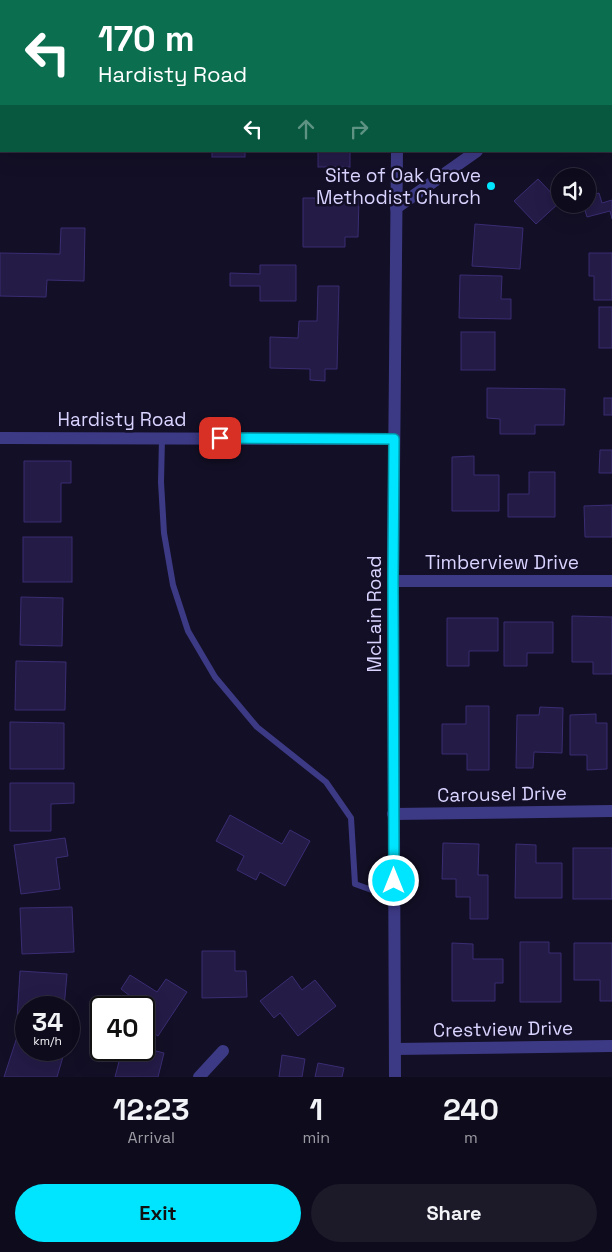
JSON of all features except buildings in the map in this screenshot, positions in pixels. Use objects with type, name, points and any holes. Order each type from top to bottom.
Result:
[{"type":"street","name":"McLain Road","points":[[395,1077],[393,581],[397,152]]},
{"type":"street","points":[[396,208],[476,152]]},
{"type":"street","name":"Hardisty Road","points":[[0,438],[394,439]]},
{"type":"street","name":"Timberview Drive","points":[[393,581],[612,581]]},
{"type":"street","name":"Carousel Drive","points":[[393,814],[612,811]]},
{"type":"street","name":"Crestview Drive","points":[[395,1049],[612,1046]]},
{"type":"street","points":[[199,1077],[223,1051]]},
{"type":"lane","points":[[162,438],[161,482],[164,533],[173,585],[188,631],[215,677],[256,727],[326,782],[351,818],[355,884],[394,898]]},
{"type":"place","name":"Site of Oak Grove Methodist Church","points":[[491,186]]},
{"type":"route","points":[[220,438],[394,439],[394,881]]}]
